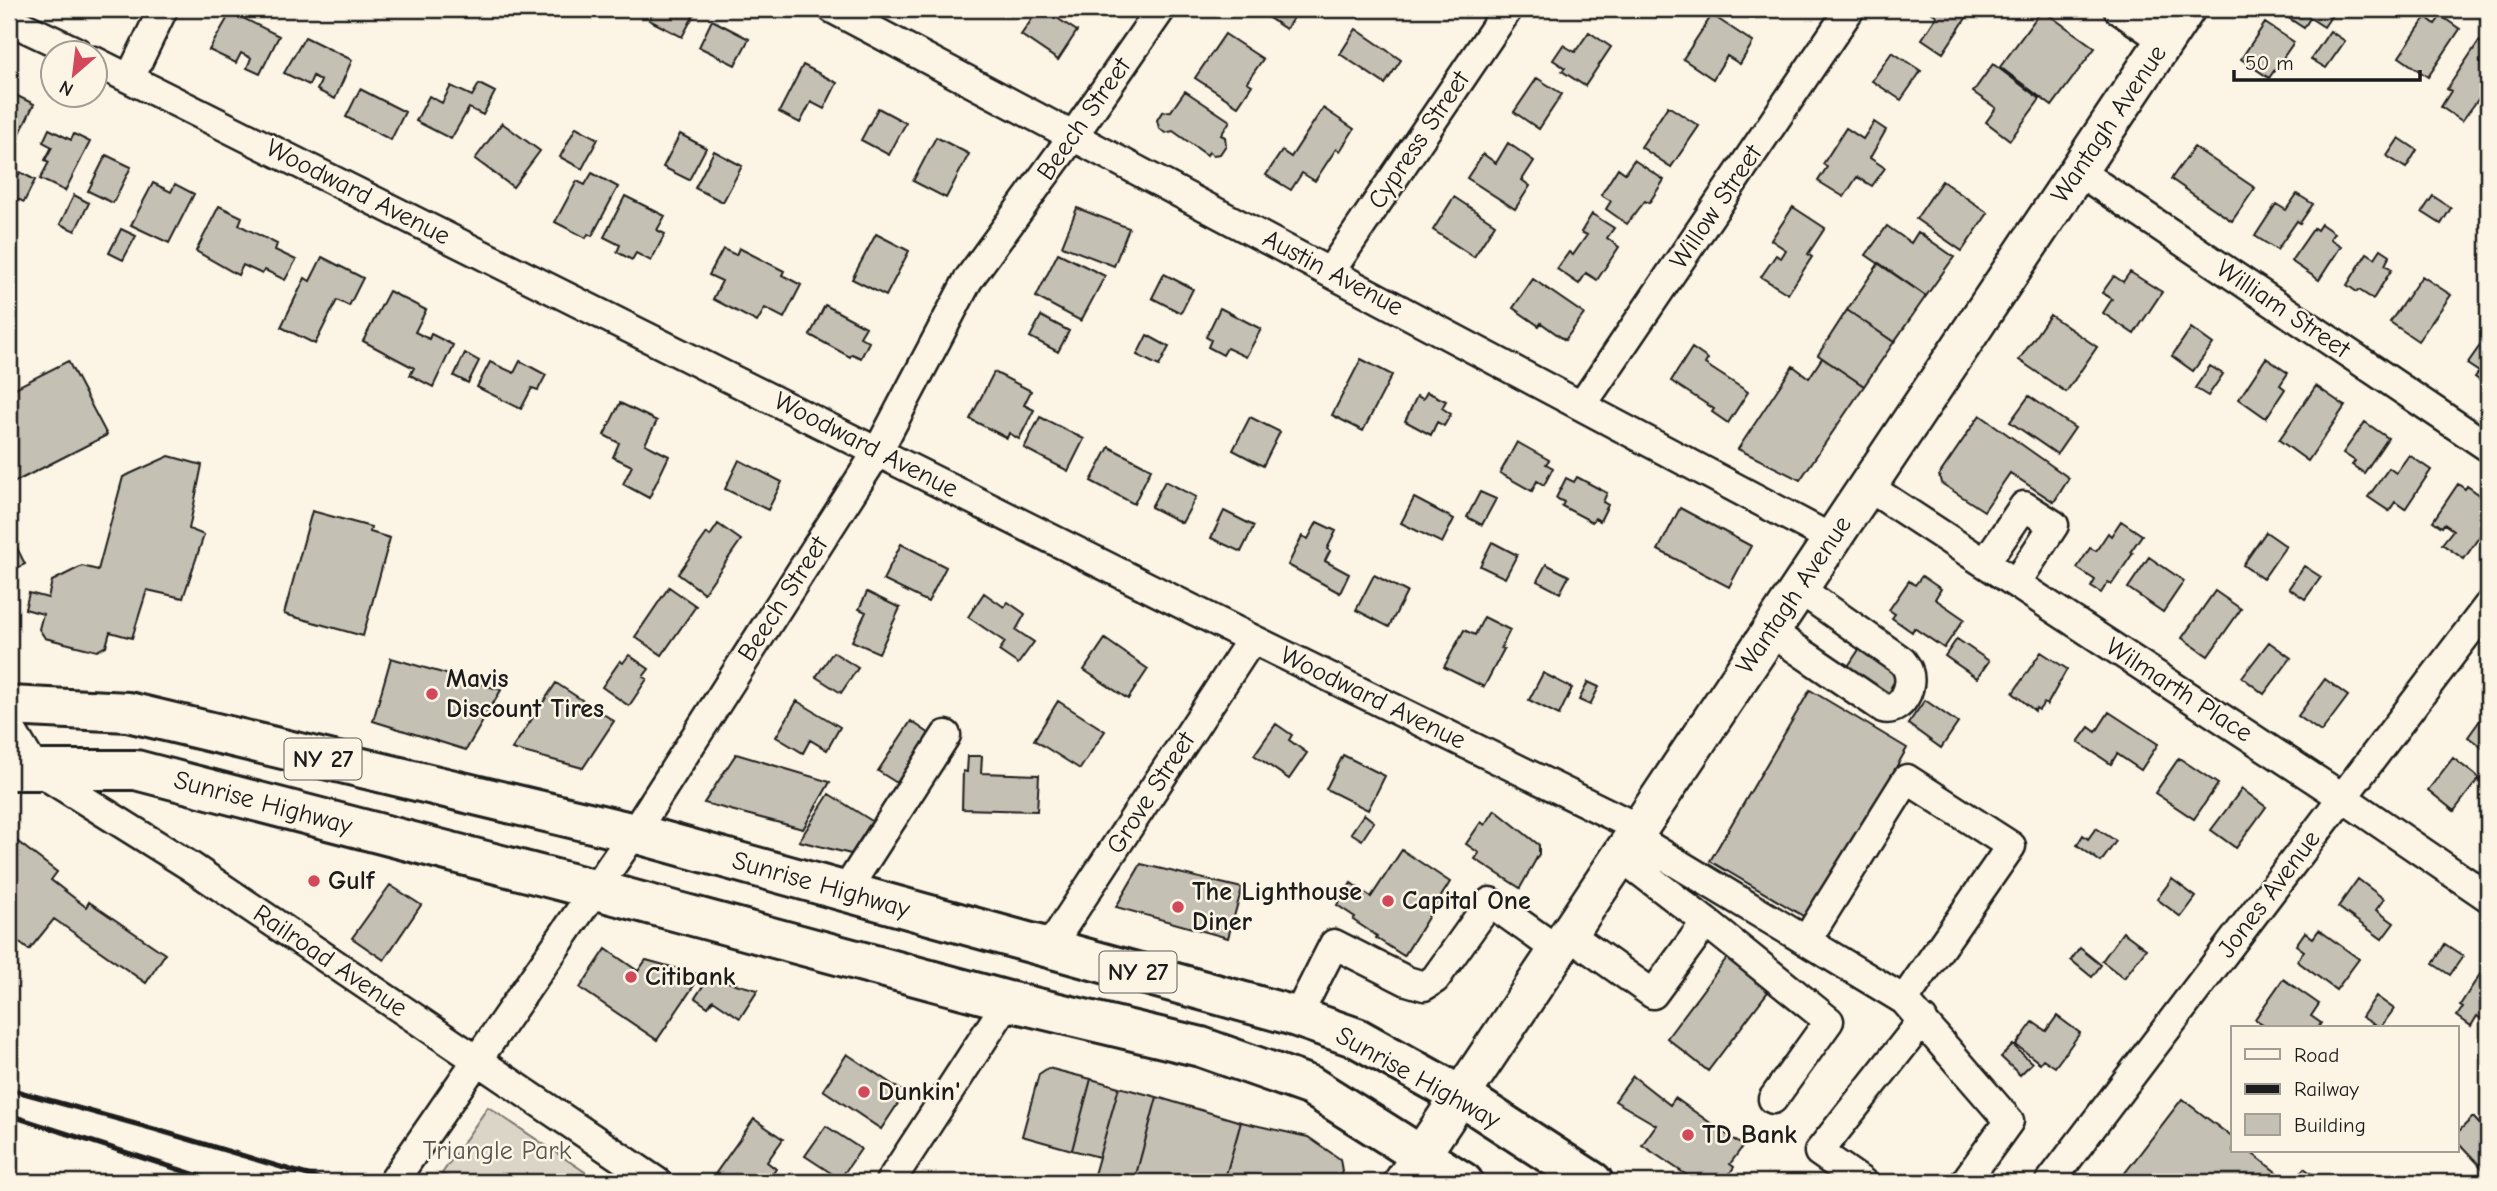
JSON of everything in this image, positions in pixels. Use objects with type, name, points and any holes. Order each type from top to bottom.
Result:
[{"type":"highway","name":"Sunrise Highway","points":[[15,741],[128,712],[634,833],[1297,1017],[1357,1038],[1461,1096],[1593,1182]]},
{"type":"highway","name":"Sunrise Highway","points":[[15,741],[593,889],[1009,1002],[1201,1047],[1311,1086],[1413,1169],[1463,1182]]},
{"type":"main road","name":"Wantagh Avenue","points":[[1413,1169],[2186,9]]},
{"type":"street","points":[[130,78],[163,9]]},
{"type":"street","name":"Austin Avenue","points":[[833,9],[1832,539]]},
{"type":"street","name":"Beech Street","points":[[399,1181],[477,1060],[634,833],[878,452],[968,280],[1161,9]]},
{"type":"street","name":"Cypress Street","points":[[1330,272],[1508,9]]},
{"type":"street","name":"Willow Street","points":[[1582,405],[1850,9]]},
{"type":"street","points":[[2118,9],[2165,41]]},
{"type":"street","points":[[9,20],[47,38]]},
{"type":"street","name":"Woodward Avenue","points":[[108,68],[1252,639],[1630,840]]},
{"type":"street","name":"William Street","points":[[2078,171],[2488,447]]},
{"type":"street","name":"Wilmarth Place","points":[[1867,486],[2342,797],[2488,898]]},
{"type":"street","points":[[1985,564],[2024,506],[2059,517],[2015,583]]},
{"type":"street","points":[[1770,631],[1883,708],[1897,708],[1910,682],[1909,672],[1902,661],[1798,588]]},
{"type":"street","name":"Jones Avenue","points":[[2050,1182],[2488,606]]},
{"type":"street","name":"Grove Street","points":[[1049,948],[1252,639]]},
{"type":"street","points":[[845,892],[947,736]]},
{"type":"street","name":"Railroad Avenue","points":[[15,741],[190,866],[657,1182]]},
{"type":"street","points":[[1806,942],[1907,779],[2011,846],[1913,1010],[1819,1152],[1862,1182]]},
{"type":"street","points":[[1630,840],[1706,922],[1829,1021],[1773,1099]]},
{"type":"street","points":[[1630,840],[1806,942],[1913,1010],[2009,1121],[1965,1182]]},
{"type":"street","points":[[1297,1017],[1334,944],[1407,981],[1424,986],[1435,979],[1490,902],[1653,994],[1706,922]]},
{"type":"street","points":[[890,1182],[1009,1002]]},
{"type":"path","points":[[282,1182],[284,1174]]},
{"type":"green space","name":"Triangle Park","points":[[488,1107],[600,1182],[466,1182],[441,1175]]},
{"type":"building","points":[[654,9],[687,9],[695,13],[682,37],[649,20]]},
{"type":"building","points":[[1039,9],[1077,31],[1058,60],[1021,35]]},
{"type":"building","points":[[1255,9],[1299,9],[1286,29]]},
{"type":"building","points":[[1926,9],[1972,9],[1943,53],[1922,39],[1937,16]]},
{"type":"building","points":[[2275,9],[2336,9],[2324,27],[2310,18],[2304,28]]},
{"type":"building","points":[[2042,10],[2095,48],[2052,106],[2000,67]]},
{"type":"building","points":[[231,12],[279,36],[260,74],[247,68],[251,58],[241,53],[236,63],[209,50]]},
{"type":"building","points":[[1712,15],[1753,42],[1740,64],[1727,56],[1713,79],[1683,59]]},
{"type":"building","points":[[2441,16],[2460,29],[2428,77],[2399,57],[2426,17],[2435,24]]},
{"type":"building","points":[[712,20],[749,39],[735,65],[699,47]]},
{"type":"building","points":[[2265,23],[2294,42],[2269,78],[2241,59]]},
{"type":"building","points":[[1356,29],[1401,60],[1385,84],[1340,54]]},
{"type":"building","points":[[2330,31],[2345,41],[2326,68],[2311,59]]},
{"type":"building","points":[[1589,32],[1611,47],[1585,86],[1562,71],[1565,68],[1553,60],[1563,45],[1575,52]]},
{"type":"building","points":[[1225,34],[1263,59],[1247,82],[1252,85],[1238,106],[1195,78]]},
{"type":"building","points":[[305,37],[352,60],[335,99],[317,90],[321,81],[313,76],[309,85],[284,73]]},
{"type":"building","points":[[2479,41],[2488,47],[2488,86],[2462,121],[2441,107],[2451,91],[2447,89]]},
{"type":"building","points":[[1892,52],[1921,71],[1901,100],[1872,81]]},
{"type":"building","points":[[1993,64],[2040,99],[2010,140],[1986,122],[1996,108],[1973,92]]},
{"type":"building","points":[[803,65],[837,83],[824,109],[811,102],[800,123],[779,112]]},
{"type":"building","points":[[1537,78],[1562,94],[1539,129],[1514,112]]},
{"type":"building","points":[[479,84],[495,92],[483,115],[469,108],[451,139],[416,121],[429,96],[442,103],[451,86],[472,96]]},
{"type":"building","points":[[360,89],[405,112],[391,140],[346,117]]},
{"type":"building","points":[[1185,91],[1230,121],[1221,135],[1225,137],[1226,145],[1220,154],[1213,155],[1209,152],[1207,155],[1173,131],[1165,133],[1159,128],[1157,120],[1162,112],[1171,111]]},
{"type":"building","points":[[9,92],[34,104],[14,146],[9,143]]},
{"type":"building","points":[[1668,106],[1699,126],[1671,167],[1641,147]]},
{"type":"building","points":[[878,108],[906,123],[889,155],[861,140]]},
{"type":"building","points":[[1323,108],[1354,129],[1340,151],[1336,149],[1315,181],[1302,173],[1291,190],[1266,175],[1282,151],[1291,157]]},
{"type":"building","points":[[1874,122],[1886,130],[1870,158],[1885,168],[1872,186],[1857,177],[1844,197],[1818,181],[1827,167],[1823,164],[1846,128],[1863,139]]},
{"type":"building","points":[[502,123],[540,151],[513,187],[475,159]]},
{"type":"building","points":[[576,127],[598,139],[582,169],[560,157]]},
{"type":"building","points":[[49,129],[71,140],[74,134],[90,142],[65,191],[40,179],[49,162],[45,160],[52,147],[43,142]]},
{"type":"building","points":[[680,134],[706,148],[689,180],[663,167]]},
{"type":"building","points":[[936,137],[969,154],[946,198],[913,181]]},
{"type":"building","points":[[2399,138],[2417,150],[2406,168],[2387,156]]},
{"type":"building","points":[[1508,143],[1534,161],[1522,180],[1530,186],[1515,209],[1467,178],[1483,154],[1496,163]]},
{"type":"building","points":[[2194,147],[2255,188],[2232,221],[2171,179]]},
{"type":"building","points":[[714,151],[742,166],[723,202],[695,188]]},
{"type":"building","points":[[106,155],[131,167],[113,203],[88,191]]},
{"type":"building","points":[[1634,160],[1664,180],[1649,203],[1645,201],[1627,224],[1606,209],[1611,201],[1601,195],[1618,168],[1625,173]]},
{"type":"building","points":[[20,172],[35,180],[24,202],[9,195]]},
{"type":"building","points":[[592,173],[618,187],[592,236],[588,234],[586,238],[555,222],[577,181],[585,185]]},
{"type":"building","points":[[1942,181],[1988,213],[1962,251],[1916,219]]},
{"type":"building","points":[[153,183],[171,192],[175,184],[194,194],[169,243],[131,225]]},
{"type":"building","points":[[2297,194],[2313,204],[2300,223],[2297,221],[2277,250],[2255,236],[2276,204],[2286,210]]},
{"type":"building","points":[[74,195],[89,203],[75,231],[60,224]]},
{"type":"building","points":[[625,196],[665,216],[657,230],[665,234],[651,261],[636,253],[632,260],[617,252],[620,245],[604,237]]},
{"type":"building","points":[[2433,196],[2451,208],[2441,224],[2422,212]]},
{"type":"building","points":[[1454,197],[1495,224],[1474,257],[1433,230]]},
{"type":"building","points":[[219,206],[242,217],[239,225],[277,244],[275,250],[296,260],[285,280],[265,270],[262,274],[243,265],[238,275],[196,251]]},
{"type":"building","points":[[1793,207],[1825,228],[1808,254],[1812,257],[1788,294],[1761,277],[1776,255],[1781,258],[1786,250],[1771,240]]},
{"type":"building","points":[[1077,208],[1129,228],[1114,266],[1062,246]]},
{"type":"building","points":[[1592,214],[1614,228],[1607,238],[1619,247],[1597,280],[1586,273],[1579,284],[1557,269],[1569,252],[1573,255],[1587,235],[1581,232]]},
{"type":"building","points":[[2321,224],[2334,233],[2330,239],[2341,246],[2319,280],[2291,261],[2314,228],[2317,230]]},
{"type":"building","points":[[1887,226],[1911,243],[1918,232],[1954,257],[1926,296],[1866,255]]},
{"type":"building","points":[[121,229],[136,236],[123,260],[109,253]]},
{"type":"building","points":[[876,234],[909,251],[886,296],[852,279]]},
{"type":"building","points":[[739,248],[784,271],[782,275],[801,285],[784,318],[765,308],[757,322],[713,299],[722,281],[709,275],[723,249],[736,255]]},
{"type":"building","points":[[2381,249],[2390,255],[2385,265],[2392,269],[2373,299],[2347,285],[2367,253],[2375,258]]},
{"type":"building","points":[[1058,253],[1105,276],[1081,321],[1036,297]]},
{"type":"building","points":[[322,257],[363,278],[349,306],[337,300],[315,344],[281,327],[305,278],[310,281]]},
{"type":"building","points":[[1879,263],[1926,296],[1894,342],[1847,310]]},
{"type":"building","points":[[2130,272],[2162,292],[2134,334],[2103,313],[2112,299],[2102,293],[2114,276],[2123,282]]},
{"type":"building","points":[[1164,274],[1193,289],[1181,313],[1152,298]]},
{"type":"building","points":[[2422,276],[2451,295],[2418,341],[2390,322]]},
{"type":"building","points":[[1533,279],[1584,314],[1565,340],[1513,308]]},
{"type":"building","points":[[389,291],[426,310],[415,332],[429,339],[431,334],[453,345],[433,387],[410,375],[414,368],[363,341]]},
{"type":"building","points":[[825,305],[866,327],[860,337],[869,342],[861,358],[852,354],[850,357],[810,335]]},
{"type":"building","points":[[1220,308],[1261,329],[1246,357],[1227,348],[1223,355],[1208,347],[1211,340],[1206,337]]},
{"type":"building","points":[[1847,310],[1894,342],[1864,386],[1818,355]]},
{"type":"building","points":[[2050,315],[2097,347],[2066,392],[2019,360]]},
{"type":"building","points":[[1041,316],[1069,331],[1058,352],[1030,337]]},
{"type":"building","points":[[2191,328],[2213,344],[2193,371],[2172,356]]},
{"type":"building","points":[[1147,335],[1169,347],[1159,366],[1137,355]]},
{"type":"building","points":[[2484,340],[2488,343],[2488,379],[2483,383],[2475,377],[2479,372],[2467,364]]},
{"type":"building","points":[[1692,348],[1708,359],[1705,364],[1748,392],[1728,423],[1712,412],[1714,409],[1671,381]]},
{"type":"building","points":[[465,353],[479,361],[468,383],[454,376]]},
{"type":"building","points":[[1822,358],[1864,386],[1800,480],[1738,449],[1793,366],[1809,378]]},
{"type":"building","points":[[2266,358],[2288,373],[2280,385],[2285,389],[2266,418],[2239,399]]},
{"type":"building","points":[[1361,359],[1392,375],[1363,431],[1332,415]]},
{"type":"building","points":[[68,361],[107,435],[9,485],[9,391]]},
{"type":"building","points":[[520,361],[546,375],[538,390],[532,388],[521,409],[477,387],[490,362],[514,373]]},
{"type":"building","points":[[2210,366],[2223,374],[2208,396],[2195,388]]},
{"type":"building","points":[[994,372],[1031,391],[1024,405],[1034,410],[1019,439],[1009,433],[1007,438],[970,419]]},
{"type":"building","points":[[2316,386],[2345,406],[2308,461],[2279,440]]},
{"type":"building","points":[[1427,392],[1446,401],[1442,408],[1451,414],[1444,426],[1437,422],[1431,435],[1405,421],[1417,396],[1423,399]]},
{"type":"building","points":[[2029,396],[2075,428],[2057,454],[2010,422]]},
{"type":"building","points":[[620,403],[657,421],[645,444],[669,456],[649,498],[623,484],[632,466],[613,457],[619,443],[604,435]]},
{"type":"building","points":[[1980,415],[2069,478],[2054,502],[2010,473],[1984,511],[1941,483],[1939,475]]},
{"type":"building","points":[[1040,417],[1084,439],[1068,471],[1024,448]]},
{"type":"building","points":[[1250,417],[1280,432],[1263,466],[1233,450]]},
{"type":"building","points":[[2365,422],[2388,438],[2364,473],[2352,465],[2355,461],[2343,453]]},
{"type":"building","points":[[1517,442],[1549,460],[1546,464],[1553,468],[1544,485],[1537,481],[1532,491],[1500,473]]},
{"type":"building","points":[[1109,447],[1151,469],[1134,504],[1091,481]]},
{"type":"building","points":[[2409,455],[2431,470],[2405,509],[2395,502],[2389,511],[2368,497],[2389,468],[2396,473]]},
{"type":"building","points":[[169,456],[202,465],[189,529],[204,535],[183,598],[147,590],[132,638],[110,632],[106,646],[97,651],[45,638],[39,629],[43,614],[25,609],[29,593],[48,598],[52,581],[82,566],[98,570],[123,477]]},
{"type":"building","points":[[739,460],[782,482],[768,510],[725,489]]},
{"type":"building","points":[[1577,477],[1607,493],[1603,502],[1608,505],[1600,521],[1595,518],[1592,522],[1562,506],[1564,502],[1556,498],[1566,478],[1574,482]]},
{"type":"building","points":[[1165,481],[1196,497],[1182,523],[1151,507]]},
{"type":"building","points":[[2458,484],[2465,489],[2467,486],[2484,498],[2482,501],[2488,506],[2488,524],[2464,559],[2442,544],[2453,530],[2433,521]]},
{"type":"building","points":[[1480,492],[1496,499],[1482,525],[1467,517]]},
{"type":"building","points":[[1414,498],[1454,519],[1442,543],[1401,523]]},
{"type":"building","points":[[1680,508],[1751,546],[1729,587],[1658,550]]},
{"type":"building","points":[[312,511],[371,527],[370,532],[390,538],[363,636],[284,614]]},
{"type":"building","points":[[1224,511],[1254,526],[1241,552],[1211,538]]},
{"type":"building","points":[[2121,521],[2142,535],[2112,584],[2108,582],[2101,593],[2091,587],[2095,580],[2077,568],[2090,548],[2096,551],[2108,533],[2111,536]]},
{"type":"building","points":[[1317,522],[1336,531],[1327,549],[1330,551],[1325,561],[1349,574],[1340,593],[1288,565],[1302,536],[1308,539]]},
{"type":"building","points":[[718,524],[741,540],[704,593],[678,574],[707,533],[710,536]]},
{"type":"building","points":[[9,532],[25,564],[9,572]]},
{"type":"building","points":[[2266,532],[2286,546],[2263,579],[2243,565]]},
{"type":"building","points":[[1492,542],[1517,555],[1505,578],[1480,566]]},
{"type":"building","points":[[901,544],[946,567],[928,602],[883,580]]},
{"type":"building","points":[[2149,557],[2184,581],[2163,612],[2128,588]]},
{"type":"building","points":[[1546,564],[1569,576],[1560,593],[1537,581]]},
{"type":"building","points":[[2304,566],[2321,577],[2305,599],[2289,588]]},
{"type":"building","points":[[1374,575],[1407,592],[1389,627],[1356,610]]},
{"type":"building","points":[[1922,576],[1941,589],[1935,599],[1964,619],[1944,648],[1914,628],[1912,632],[1892,618],[1895,614],[1889,610],[1909,581],[1915,585]]},
{"type":"building","points":[[669,587],[696,606],[662,655],[635,637]]},
{"type":"building","points":[[2215,591],[2241,609],[2208,656],[2182,638]]},
{"type":"building","points":[[867,592],[900,608],[879,653],[852,641],[866,612],[859,609]]},
{"type":"building","points":[[984,593],[1004,607],[1008,602],[1025,614],[1016,630],[1034,642],[1018,664],[999,651],[1005,642],[968,617]]},
{"type":"building","points":[[1484,617],[1510,630],[1501,648],[1504,649],[1484,687],[1444,667],[1464,630],[1475,635]]},
{"type":"building","points":[[1105,639],[1148,669],[1128,699],[1084,670]]},
{"type":"building","points":[[1957,639],[1989,661],[1977,678],[1945,656]]},
{"type":"building","points":[[2269,642],[2291,658],[2264,694],[2242,677]]},
{"type":"building","points":[[1862,645],[1899,675],[1891,687],[1898,692],[1889,705],[1843,674]]},
{"type":"building","points":[[833,652],[858,668],[841,693],[816,677]]},
{"type":"building","points":[[2041,652],[2067,669],[2047,705],[2044,703],[2035,711],[2013,693]]},
{"type":"building","points":[[629,655],[649,669],[643,677],[647,679],[629,706],[602,687],[620,661],[623,663]]},
{"type":"building","points":[[391,658],[501,690],[466,750],[373,721]]},
{"type":"building","points":[[1543,673],[1572,688],[1559,715],[1529,700]]},
{"type":"building","points":[[2325,679],[2348,696],[2321,732],[2298,716]]},
{"type":"building","points":[[1588,682],[1599,687],[1590,705],[1579,700]]},
{"type":"building","points":[[556,683],[614,721],[583,768],[512,749]]},
{"type":"building","points":[[1810,690],[1907,748],[1810,920],[1710,861]]},
{"type":"building","points":[[1925,700],[1958,723],[1941,748],[1908,724]]},
{"type":"building","points":[[797,701],[840,727],[827,750],[810,740],[803,753],[776,737]]},
{"type":"building","points":[[1058,701],[1105,731],[1080,769],[1034,740]]},
{"type":"building","points":[[2488,709],[2488,752],[2468,737]]},
{"type":"building","points":[[2109,712],[2158,744],[2141,770],[2117,754],[2111,764],[2078,742],[2089,727],[2096,732]]},
{"type":"building","points":[[911,721],[930,734],[897,783],[878,771]]},
{"type":"building","points":[[1276,724],[1292,735],[1289,740],[1307,753],[1289,779],[1254,755]]},
{"type":"building","points":[[736,754],[830,782],[803,829],[704,803]]},
{"type":"building","points":[[1343,755],[1385,776],[1368,810],[1326,789]]},
{"type":"building","points":[[968,756],[982,756],[981,773],[1039,775],[1037,811],[962,809],[963,771],[967,772]]},
{"type":"building","points":[[2179,758],[2218,784],[2194,819],[2155,793]]},
{"type":"building","points":[[2453,758],[2479,778],[2454,811],[2428,790]]},
{"type":"building","points":[[2488,771],[2488,790],[2479,781]]},
{"type":"building","points":[[2242,789],[2266,807],[2236,848],[2211,830]]},
{"type":"building","points":[[829,794],[872,821],[851,854],[799,841]]},
{"type":"building","points":[[1495,810],[1539,845],[1539,854],[1520,888],[1475,859],[1479,853],[1466,844],[1481,822],[1485,825]]},
{"type":"building","points":[[1364,814],[1374,822],[1362,840],[1351,833]]},
{"type":"building","points":[[2096,828],[2116,841],[2101,862],[2077,845],[2083,835],[2088,839]]},
{"type":"building","points":[[9,835],[57,872],[51,880],[86,907],[89,902],[165,954],[146,983],[54,919],[29,950],[12,937],[9,941]]},
{"type":"building","name":"Capital One","points":[[1402,850],[1450,882],[1404,956],[1376,938],[1377,936],[1353,920],[1355,917],[1337,905],[1351,883],[1371,897]]},
{"type":"building","points":[[1141,864],[1242,888],[1228,938],[1116,907]]},
{"type":"building","points":[[2172,879],[2196,897],[2181,917],[2157,899]]},
{"type":"building","points":[[2358,879],[2384,899],[2376,910],[2394,923],[2382,939],[2338,907]]},
{"type":"building","points":[[390,885],[421,905],[384,960],[352,938]]},
{"type":"building","points":[[2319,930],[2359,959],[2336,990],[2297,961],[2304,951],[2296,945],[2305,932],[2313,938]]},
{"type":"building","points":[[2123,932],[2146,949],[2124,978],[2102,961]]},
{"type":"building","points":[[2445,944],[2463,956],[2450,975],[2433,964]]},
{"type":"building","points":[[1735,947],[1773,985],[1708,1071],[1667,1038]]},
{"type":"building","points":[[2080,948],[2101,965],[2092,977],[2071,960]]},
{"type":"building","points":[[606,949],[638,971],[646,960],[701,975],[657,1040],[580,988]]},
{"type":"building","points":[[2486,965],[2488,1016],[2485,1014],[2481,1019],[2477,1016],[2471,1026],[2457,1016],[2463,1007],[2460,1005]]},
{"type":"building","points":[[709,977],[758,990],[740,1018],[713,1000],[708,1007],[695,998]]},
{"type":"building","points":[[2283,979],[2319,1004],[2311,1016],[2321,1023],[2319,1026],[2266,1026],[2255,1019]]},
{"type":"building","points":[[2376,996],[2394,1009],[2381,1026],[2362,1017]]},
{"type":"building","points":[[2057,1016],[2080,1033],[2055,1067],[2043,1059],[2040,1063],[2016,1045],[2033,1022],[2046,1031]]},
{"type":"building","points":[[2013,1045],[2032,1063],[2020,1075],[2001,1057]]},
{"type":"building","name":"Dunkin'","points":[[847,1054],[905,1093],[881,1129],[823,1090]]},
{"type":"building","points":[[1048,1068],[1091,1079],[1072,1150],[1022,1136],[1039,1074]]},
{"type":"building","name":"TD Bank","points":[[1633,1076],[1670,1105],[1675,1098],[1743,1146],[1730,1164],[1734,1167],[1724,1182],[1697,1182],[1642,1145],[1656,1125],[1615,1101]]},
{"type":"building","points":[[1091,1079],[1119,1087],[1099,1157],[1072,1150]]},
{"type":"building","points":[[1119,1087],[1157,1097],[1134,1182],[1107,1182],[1093,1178]]},
{"type":"building","points":[[1157,1097],[1241,1122],[1224,1182],[1134,1182]]},
{"type":"building","points":[[2182,1099],[2231,1136],[2231,1152],[2250,1152],[2289,1182],[2118,1182]]},
{"type":"building","points":[[2473,1117],[2488,1133],[2486,1172],[2458,1142],[2458,1132]]},
{"type":"building","points":[[754,1119],[783,1139],[767,1162],[776,1169],[767,1182],[713,1182],[711,1180]]},
{"type":"building","points":[[1241,1122],[1308,1137],[1340,1159],[1342,1171],[1338,1182],[1224,1182]]},
{"type":"building","points":[[826,1126],[861,1149],[840,1179],[805,1156]]},
{"type":"building","points":[[2304,1168],[2322,1182],[2292,1182]]},
{"type":"railway","points":[[9,1089],[331,1182]]},
{"type":"railway","points":[[9,1115],[218,1182]]},
{"type":"place","name":"Mavis Discount Tires","points":[[432,694]]},
{"type":"place","name":"Gulf","points":[[314,881]]},
{"type":"place","name":"Capital One","points":[[1388,901]]},
{"type":"place","name":"The Lighthouse Diner","points":[[1178,907]]},
{"type":"place","name":"Citibank","points":[[631,977]]},
{"type":"place","name":"Dunkin'","points":[[864,1092]]},
{"type":"place","name":"TD Bank","points":[[1688,1135]]}]
